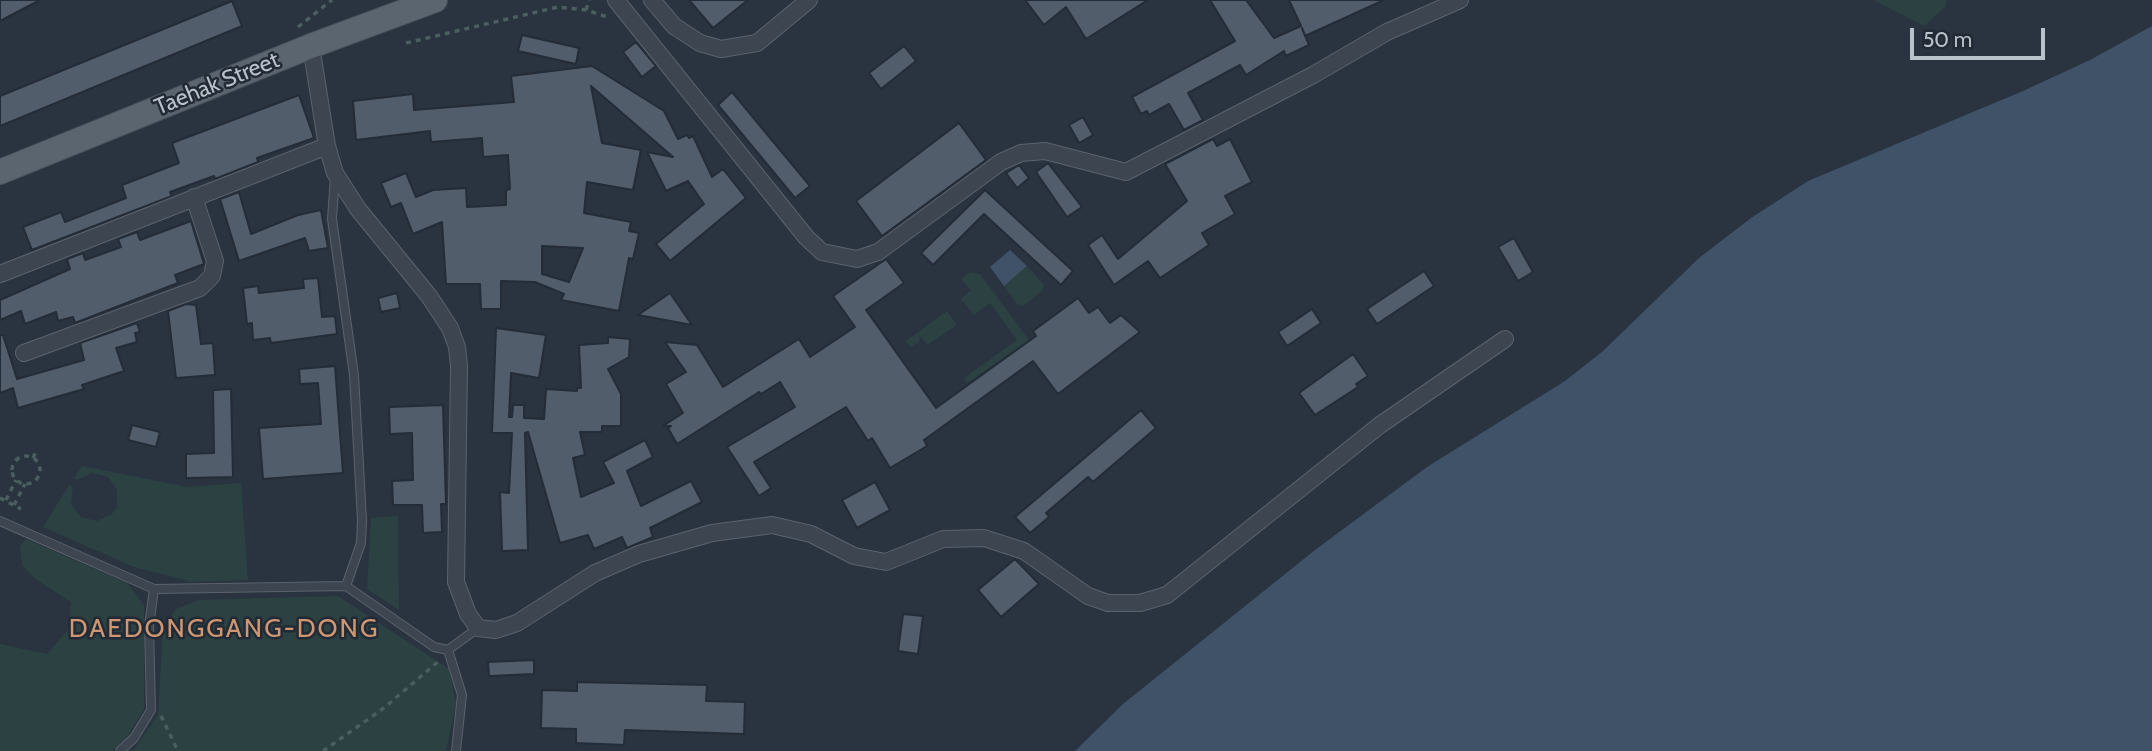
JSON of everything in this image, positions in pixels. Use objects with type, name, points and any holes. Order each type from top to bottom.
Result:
[{"type":"main road","name":"Taehak Street","points":[[0,172],[311,46],[435,0]]},
{"type":"street","points":[[616,0],[806,237],[822,252],[857,259],[878,252],[1001,162],[1021,152],[1045,150],[1125,172],[1313,75],[1387,32],[1460,0]]},
{"type":"street","points":[[652,0],[674,26],[700,43],[721,49],[757,43],[809,0]]},
{"type":"street","points":[[311,46],[327,146],[335,173],[358,209],[429,296],[450,328],[457,347],[456,582],[468,614],[478,628],[496,630],[517,623],[595,573],[639,554],[712,533],[772,525],[811,534],[854,556],[886,562],[943,539],[984,538],[1024,551],[1088,596],[1108,603],[1140,603],[1167,595],[1250,532],[1380,425],[1504,339]]},
{"type":"street","points":[[0,274],[327,146]]},
{"type":"street","points":[[24,353],[200,288],[212,275],[215,261],[194,197]]},
{"type":"lane","points":[[335,173],[332,219],[354,375],[362,520],[361,543],[346,586]]},
{"type":"lane","points":[[0,521],[154,589],[346,586],[445,653],[462,695],[456,751]]},
{"type":"lane","points":[[120,751],[134,738],[151,709],[149,626],[154,589]]},
{"type":"lane","points":[[445,653],[478,628]]},
{"type":"path","points":[[568,0],[568,8]]},
{"type":"path","points":[[586,10],[589,0]]},
{"type":"path","points":[[406,43],[543,9],[586,10],[616,23]]},
{"type":"path","points":[[33,458],[36,452]]},
{"type":"path","points":[[14,505],[25,484],[39,477],[39,464],[33,458],[23,456],[13,464],[12,470],[16,480],[25,484]]},
{"type":"path","points":[[5,500],[16,480]]},
{"type":"path","points":[[0,498],[21,509]]},
{"type":"path","points":[[323,751],[384,708],[445,653]]},
{"type":"path","points":[[151,695],[178,751]]},
{"type":"green space","points":[[1873,0],[1947,0],[1945,7],[1924,26]]},
{"type":"green space","points":[[1027,266],[1044,285],[1042,291],[1023,306],[1017,304],[1004,286]]},
{"type":"green space","points":[[970,272],[980,274],[1029,340],[967,383],[964,378],[1017,340],[990,303],[974,315],[961,299],[971,290],[961,279]]},
{"type":"green space","points":[[947,311],[957,325],[927,345],[920,336],[919,342],[911,347],[906,341]]},
{"type":"green space","points":[[82,466],[187,487],[241,483],[248,580],[192,582],[134,567],[43,527],[69,485],[73,487],[71,504],[81,517],[97,521],[112,514],[117,507],[117,490],[108,477],[92,473],[77,480],[74,478]]},
{"type":"green space","points":[[398,516],[399,610],[367,589],[371,518]]},
{"type":"green space","points":[[26,539],[127,583],[144,605],[144,709],[127,737],[112,751],[0,751],[0,644],[47,654],[68,630],[71,602],[34,578],[22,565],[20,547]]},
{"type":"green space","points":[[338,596],[449,669],[456,704],[446,751],[133,751],[158,715],[163,628],[176,609],[199,600]]},
{"type":"water","points":[[2152,26],[2152,751],[1075,751],[1123,704],[1315,550],[1427,467],[1565,381],[1603,351],[1699,258],[1751,218],[1808,181],[2023,91],[2090,60]]},
{"type":"water","points":[[1010,250],[1027,266],[1004,286],[990,267]]},
{"type":"building","points":[[0,0],[40,0],[0,21]]},
{"type":"building","points":[[689,0],[748,0],[713,28]]},
{"type":"building","points":[[1025,0],[1148,0],[1086,39],[1066,7],[1044,25]]},
{"type":"building","points":[[1210,0],[1246,0],[1274,38],[1301,26],[1289,0],[1384,0],[1305,36],[1309,45],[1286,56],[1284,51],[1246,75],[1240,65],[1188,93],[1203,120],[1184,130],[1169,104],[1149,115],[1147,111],[1141,114],[1132,97],[1235,41]]},
{"type":"building","points":[[232,1],[242,26],[0,126],[0,96]]},
{"type":"building","points":[[522,35],[579,48],[576,64],[518,51]]},
{"type":"building","points":[[636,42],[656,66],[642,77],[623,52]]},
{"type":"building","points":[[904,46],[916,61],[881,89],[869,73]]},
{"type":"building","points":[[592,66],[664,111],[678,139],[687,135],[689,138],[693,136],[712,177],[723,169],[746,198],[670,261],[656,244],[704,204],[688,181],[666,191],[647,152],[673,157],[591,86],[602,143],[641,150],[633,190],[587,182],[584,213],[631,222],[629,231],[639,233],[633,259],[629,258],[619,311],[561,300],[564,294],[535,282],[501,281],[501,309],[481,309],[480,284],[446,284],[442,222],[413,234],[401,203],[391,207],[381,183],[406,173],[416,197],[433,190],[466,188],[467,207],[506,205],[506,190],[510,189],[508,155],[483,157],[482,138],[431,142],[430,131],[356,140],[353,101],[413,94],[414,110],[514,102],[511,76]],"holes":[[[542,246],[583,248],[569,282],[542,274]]]},
{"type":"building","points":[[732,92],[810,186],[795,198],[718,105]]},
{"type":"building","points":[[299,95],[314,138],[257,158],[258,162],[215,179],[214,176],[170,192],[172,196],[32,250],[23,227],[61,212],[65,222],[126,198],[122,185],[179,163],[172,143]]},
{"type":"building","points":[[1083,117],[1093,135],[1079,143],[1069,125]]},
{"type":"building","points":[[959,123],[986,160],[882,236],[856,201]]},
{"type":"building","points":[[1213,139],[1217,146],[1230,139],[1252,182],[1225,196],[1235,214],[1202,233],[1209,245],[1160,278],[1148,261],[1114,285],[1088,245],[1102,235],[1118,259],[1187,201],[1165,164]]},
{"type":"building","points":[[1048,163],[1082,207],[1067,217],[1036,172]]},
{"type":"building","points":[[1019,165],[1029,178],[1017,188],[1006,173]]},
{"type":"building","points":[[985,190],[1073,271],[1061,285],[984,214],[933,265],[921,253]]},
{"type":"building","points":[[239,192],[251,234],[298,215],[321,210],[328,248],[309,251],[305,238],[239,261],[220,199]]},
{"type":"building","points":[[191,221],[204,264],[175,275],[178,283],[75,323],[73,317],[58,321],[56,312],[25,324],[21,311],[0,320],[0,300],[70,269],[67,259],[83,253],[85,260],[121,247],[118,239],[137,232],[140,240]]},
{"type":"building","points":[[1514,238],[1533,272],[1518,281],[1498,247]]},
{"type":"building","points":[[886,259],[904,283],[866,310],[936,408],[1036,336],[1033,331],[1078,298],[1089,313],[1098,307],[1110,323],[1121,315],[1140,332],[1058,394],[1033,361],[924,440],[927,446],[890,468],[872,438],[868,441],[846,407],[754,462],[771,488],[759,496],[727,447],[795,407],[780,382],[761,394],[759,392],[677,444],[668,428],[671,426],[663,426],[683,413],[666,384],[686,372],[665,342],[697,345],[723,387],[799,339],[810,357],[855,327],[833,296]]},
{"type":"building","points":[[1424,271],[1434,286],[1377,324],[1367,309]]},
{"type":"building","points":[[318,278],[322,317],[335,316],[337,334],[271,343],[270,338],[253,340],[252,323],[247,324],[243,288],[258,286],[259,293],[304,288],[303,279]]},
{"type":"building","points":[[397,293],[400,308],[381,312],[378,298]]},
{"type":"building","points":[[670,293],[692,325],[638,315]]},
{"type":"building","points":[[186,304],[196,305],[201,344],[213,343],[215,375],[176,378],[168,311]]},
{"type":"building","points":[[1312,309],[1321,323],[1287,346],[1278,332]]},
{"type":"building","points":[[137,323],[140,332],[135,333],[137,342],[116,348],[124,371],[82,385],[84,389],[18,408],[13,388],[0,393],[0,335],[3,335],[17,379],[84,360],[80,343]]},
{"type":"building","points":[[496,328],[546,335],[539,378],[511,373],[509,417],[512,417],[513,405],[524,405],[524,418],[544,419],[546,389],[577,391],[577,388],[581,388],[579,345],[608,343],[608,337],[630,339],[629,357],[608,369],[621,394],[621,426],[602,426],[602,432],[580,432],[585,455],[573,458],[581,497],[614,483],[603,462],[645,440],[653,457],[627,471],[641,506],[691,481],[702,502],[650,528],[653,537],[627,548],[622,537],[594,549],[588,535],[560,543],[528,432],[525,433],[528,550],[502,551],[500,492],[509,493],[512,433],[492,433]]},
{"type":"building","points":[[1353,354],[1368,376],[1356,384],[1358,387],[1315,415],[1299,393]]},
{"type":"building","points":[[335,366],[343,473],[263,479],[259,428],[321,424],[318,383],[300,384],[299,369]]},
{"type":"building","points":[[231,389],[233,477],[186,478],[186,454],[214,453],[213,390]]},
{"type":"building","points":[[443,405],[446,504],[441,504],[442,532],[423,533],[422,505],[393,505],[392,481],[413,480],[412,433],[390,434],[389,407]]},
{"type":"building","points":[[1141,410],[1156,428],[1093,482],[1088,477],[1046,513],[1049,517],[1030,533],[1015,517]]},
{"type":"building","points":[[132,425],[160,432],[156,447],[128,440]]},
{"type":"building","points":[[875,482],[890,510],[857,528],[842,500]]},
{"type":"building","points":[[1015,559],[1039,584],[1001,617],[978,590]]},
{"type":"building","points":[[903,614],[923,616],[918,654],[898,651]]},
{"type":"building","points":[[534,660],[534,674],[489,676],[488,662]]},
{"type":"building","points":[[577,682],[707,685],[706,701],[745,702],[744,734],[625,730],[624,745],[576,743],[576,729],[541,728],[542,690],[577,691]]},
{"type":"district","name":"DAEDONGGANG-DONG","points":[[224,629]]}]
